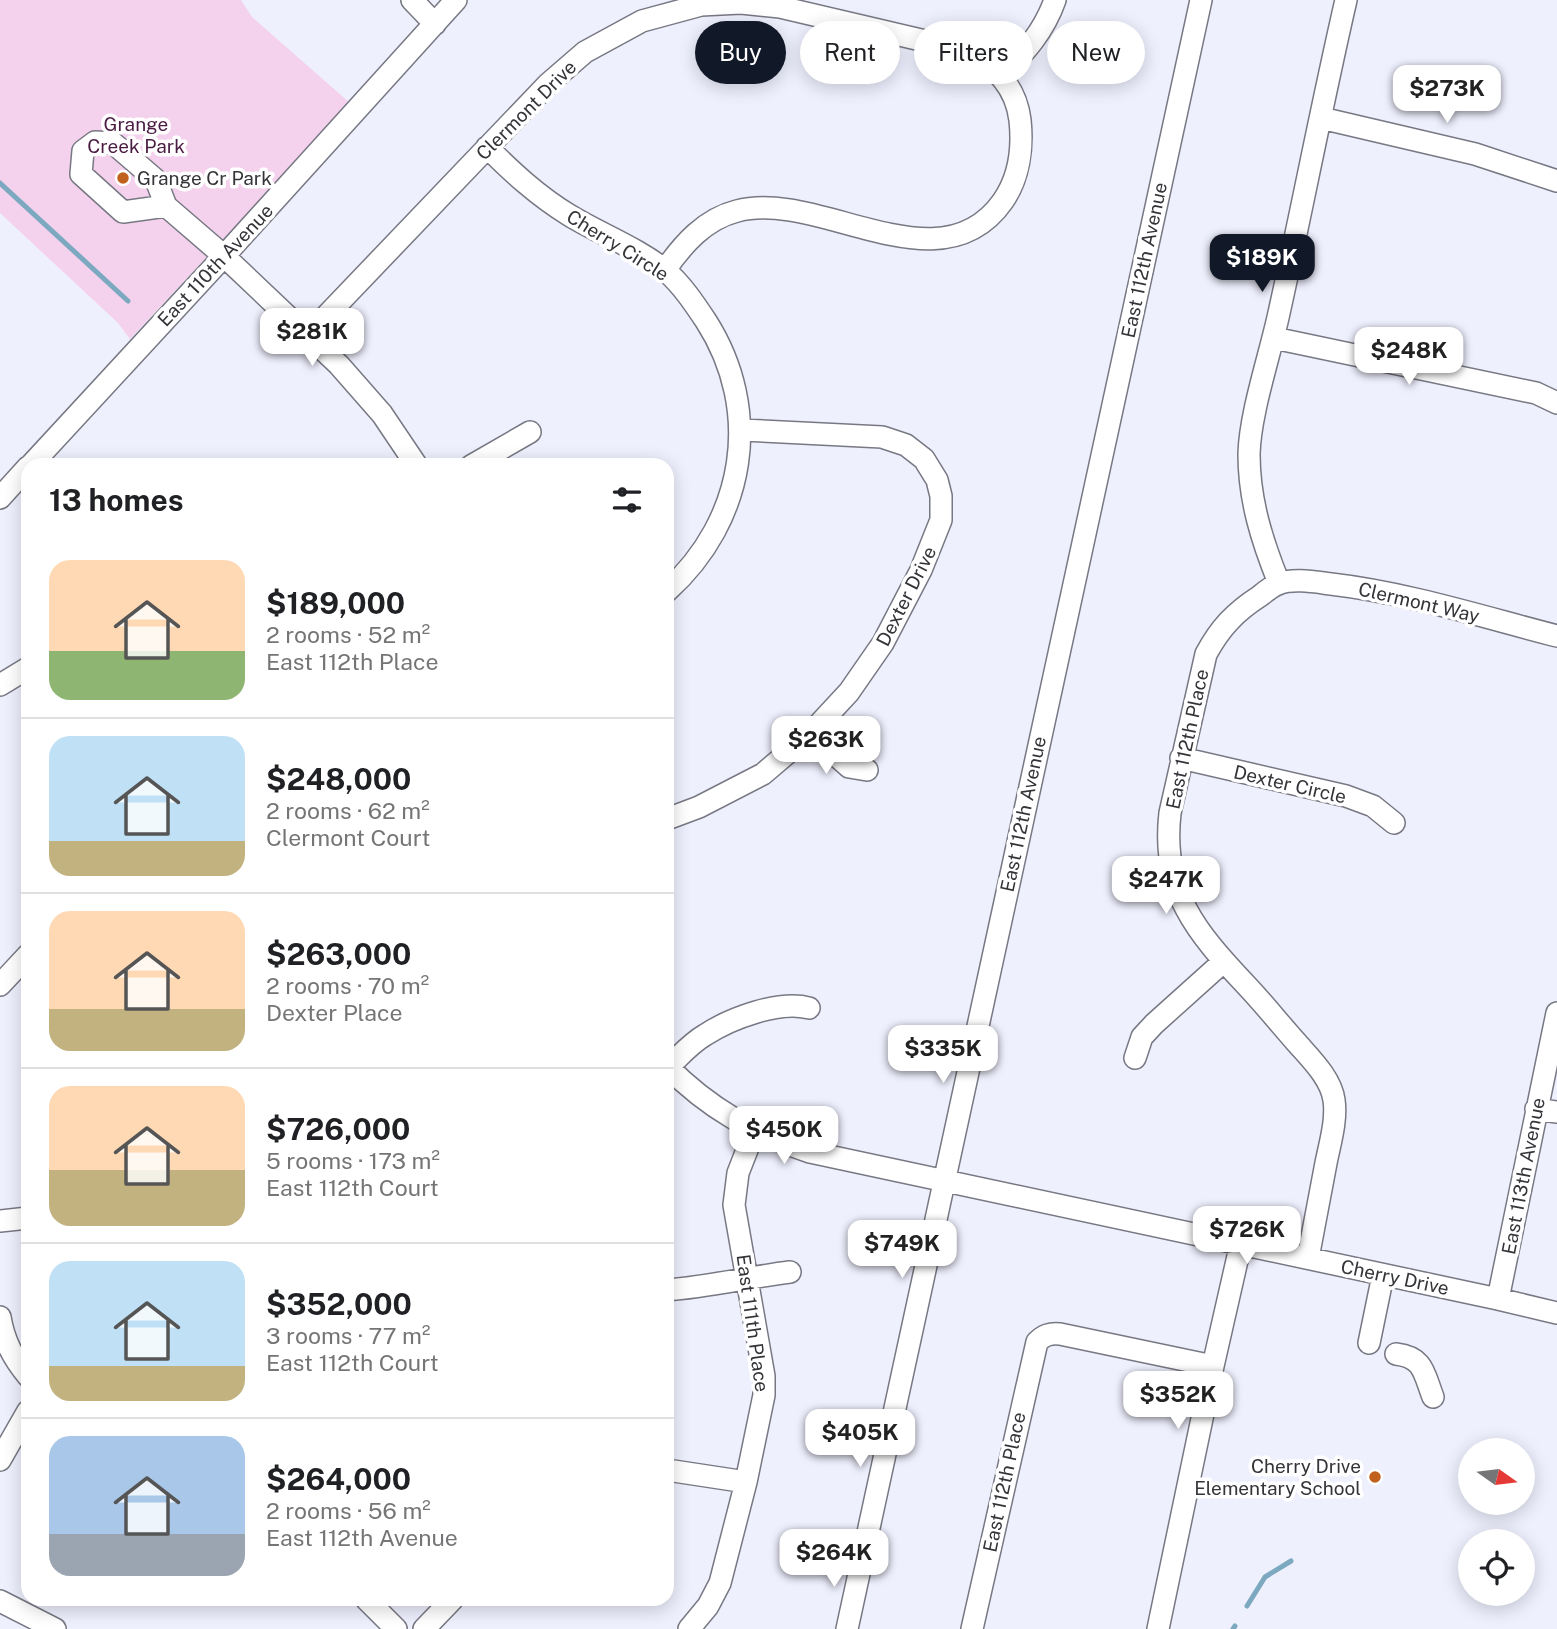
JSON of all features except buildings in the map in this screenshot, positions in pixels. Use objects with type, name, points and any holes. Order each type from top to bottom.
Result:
[{"type":"street","points":[[412,0],[435,24]]},
{"type":"street","name":"East 110th Avenue","points":[[36,458],[456,0]]},
{"type":"street","points":[[1033,43],[1055,0]]},
{"type":"street","name":"East 112th Avenue","points":[[847,1629],[1201,0]]},
{"type":"street","points":[[1279,583],[1255,514],[1249,451],[1346,0]]},
{"type":"street","name":"Clermont Drive","points":[[308,335],[548,84],[585,52],[642,21],[701,5],[741,3],[838,10],[914,34]]},
{"type":"street","points":[[665,270],[681,247],[701,228],[737,211],[753,208],[785,210],[916,239],[951,236],[979,224],[999,207],[1007,195],[1020,159],[1022,136],[1019,113],[1007,84]]},
{"type":"street","points":[[1321,118],[1475,154],[1557,181]]},
{"type":"street","name":"Cherry Circle","points":[[487,147],[540,196],[665,270],[692,300],[725,353],[739,402],[742,429],[736,472],[721,521],[697,559],[674,583]]},
{"type":"street","points":[[166,206],[224,256],[363,391],[412,458]]},
{"type":"street","points":[[1274,338],[1536,393],[1557,403]]},
{"type":"street","name":"Dexter Drive","points":[[674,816],[747,783],[778,763],[811,733],[849,692],[883,643],[936,535],[942,510],[937,480],[924,459],[895,440],[815,432],[742,429]]},
{"type":"street","points":[[485,458],[530,432]]},
{"type":"street","name":"East 110th Avenue","points":[[0,498],[21,475]]},
{"type":"street","name":"Clermont Way","points":[[1279,583],[1307,581],[1363,588],[1557,636]]},
{"type":"street","name":"East 112th Place","points":[[1279,583],[1231,617],[1218,632],[1206,654],[1181,758],[1168,834],[1169,863],[1182,901],[1202,937],[1310,1058],[1333,1093],[1335,1111],[1332,1135],[1308,1258]]},
{"type":"street","points":[[0,685],[21,672]]},
{"type":"street","points":[[811,733],[849,767],[867,770]]},
{"type":"street","name":"Dexter Circle","points":[[1181,758],[1346,796],[1373,806],[1394,822]]},
{"type":"street","points":[[0,985],[21,962]]},
{"type":"street","points":[[1135,1058],[1142,1037],[1223,962]]},
{"type":"street","points":[[674,1060],[695,1042],[720,1027],[771,1008],[791,1005],[809,1008]]},
{"type":"street","name":"East 113th Avenue","points":[[1498,1299],[1557,1013]]},
{"type":"street","name":"Cherry Drive","points":[[674,1072],[710,1102],[754,1132],[810,1152],[1557,1313]]},
{"type":"street","points":[[1536,1109],[1557,1112]]},
{"type":"street","name":"East 111th Place","points":[[689,1629],[708,1606],[720,1583],[746,1482],[764,1395],[764,1376],[734,1205],[738,1173],[754,1132]]},
{"type":"street","points":[[0,1221],[21,1219]]},
{"type":"street","points":[[1158,1629],[1241,1243]]},
{"type":"street","points":[[674,1289],[790,1272]]},
{"type":"street","points":[[1369,1343],[1383,1275]]},
{"type":"street","points":[[0,1317],[3,1333],[14,1360],[21,1368]]},
{"type":"street","name":"East 112th Place","points":[[972,1629],[1032,1356],[1042,1336],[1060,1334],[1213,1366]]},
{"type":"street","points":[[1396,1354],[1419,1362],[1433,1397]]},
{"type":"street","points":[[0,1460],[21,1423]]},
{"type":"street","points":[[674,1471],[746,1482]]},
{"type":"street","points":[[0,1601],[55,1629]]},
{"type":"street","points":[[373,1606],[396,1629]]},
{"type":"street","points":[[424,1629],[446,1606]]},
{"type":"green space","name":"Grange Creek Park","points":[[0,0],[241,0],[252,17],[350,103],[130,339],[118,323],[0,213]]},
{"type":"waterway","points":[[0,183],[128,301]]},
{"type":"waterway","points":[[1247,1606],[1265,1577],[1291,1561]]},
{"type":"place","name":"Grange Cr Park","points":[[123,178]]},
{"type":"place","name":"Cherry Drive Elementary School","points":[[1375,1477]]}]
